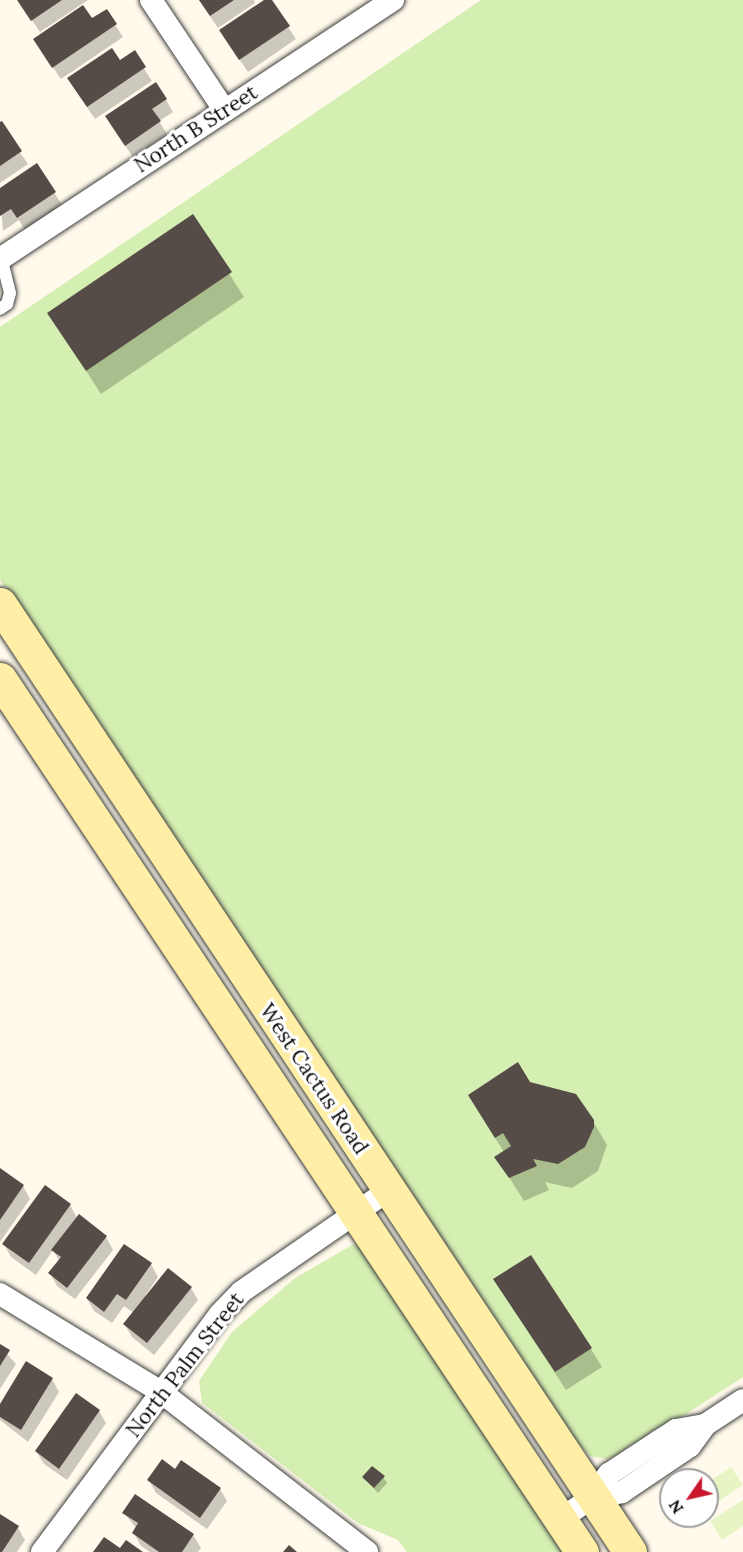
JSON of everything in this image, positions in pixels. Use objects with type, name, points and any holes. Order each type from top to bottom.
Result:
[{"type":"street","points":[[152,0],[225,111]]},
{"type":"street","name":"North B Street","points":[[1,258],[393,0]]},
{"type":"street","name":"West Cactus Road","points":[[0,604],[630,1552]]},
{"type":"street","name":"West Cactus Road","points":[[0,679],[582,1552]]},
{"type":"street","name":"North Palm Street","points":[[42,1552],[161,1392],[242,1292],[388,1190]]},
{"type":"street","points":[[0,1294],[161,1392],[367,1552]]},
{"type":"street","points":[[561,1519],[592,1497],[622,1492],[690,1446],[705,1425],[743,1400]]},
{"type":"lane","points":[[0,309],[7,304],[10,293],[1,258]]},
{"type":"green space","points":[[481,0],[743,0],[743,1377],[631,1450],[608,1459],[590,1456],[568,1432],[0,580],[0,327]]},
{"type":"green space","points":[[354,1244],[364,1248],[571,1552],[407,1552],[398,1540],[358,1523],[202,1403],[199,1381],[232,1332],[295,1278]]},
{"type":"green space","points":[[731,1467],[743,1485],[719,1501],[719,1475]]},
{"type":"green space","points":[[743,1500],[743,1526],[722,1540],[714,1528],[719,1528],[719,1515]]},
{"type":"building","points":[[17,0],[62,0],[31,21]]},
{"type":"building","points":[[199,0],[234,0],[210,16]]},
{"type":"building","points":[[264,0],[272,0],[290,26],[239,60],[219,30]]},
{"type":"building","points":[[83,5],[92,18],[107,9],[117,24],[52,68],[33,39]]},
{"type":"building","points":[[112,48],[120,60],[135,50],[146,67],[87,107],[67,78]]},
{"type":"building","points":[[156,82],[167,99],[152,109],[161,121],[125,146],[105,116]]},
{"type":"building","points":[[2,121],[22,151],[0,166],[0,122]]},
{"type":"building","points":[[37,163],[56,192],[17,218],[11,209],[0,216],[0,188]]},
{"type":"building","points":[[193,214],[232,272],[86,371],[47,313]]},
{"type":"building","points":[[518,1062],[530,1082],[576,1094],[594,1120],[594,1127],[585,1147],[558,1164],[533,1159],[537,1166],[509,1178],[494,1157],[511,1146],[503,1133],[495,1138],[468,1095]]},
{"type":"building","points":[[0,1168],[24,1185],[0,1220]]},
{"type":"building","points":[[45,1185],[71,1204],[29,1263],[2,1244]]},
{"type":"building","points":[[79,1214],[107,1236],[67,1288],[48,1273],[61,1257],[51,1250]]},
{"type":"building","points":[[124,1244],[152,1263],[126,1300],[117,1294],[104,1312],[86,1298]]},
{"type":"building","points":[[531,1255],[592,1348],[555,1372],[493,1279]]},
{"type":"building","points":[[168,1268],[192,1287],[147,1343],[123,1324]]},
{"type":"building","points":[[0,1344],[10,1350],[0,1366]]},
{"type":"building","points":[[26,1361],[53,1378],[21,1430],[0,1417],[0,1404]]},
{"type":"building","points":[[76,1393],[100,1410],[59,1469],[35,1451]]},
{"type":"building","points":[[162,1459],[175,1469],[181,1460],[221,1488],[200,1518],[147,1480]]},
{"type":"building","points":[[372,1466],[385,1476],[374,1488],[362,1477]]},
{"type":"building","points":[[135,1494],[194,1534],[182,1552],[159,1552],[132,1533],[138,1523],[122,1513]]},
{"type":"building","points":[[0,1514],[19,1526],[2,1552],[0,1552]]},
{"type":"building","points":[[104,1537],[120,1548],[126,1540],[143,1552],[93,1552]]},
{"type":"building","points":[[289,1545],[297,1552],[283,1552]]}]
